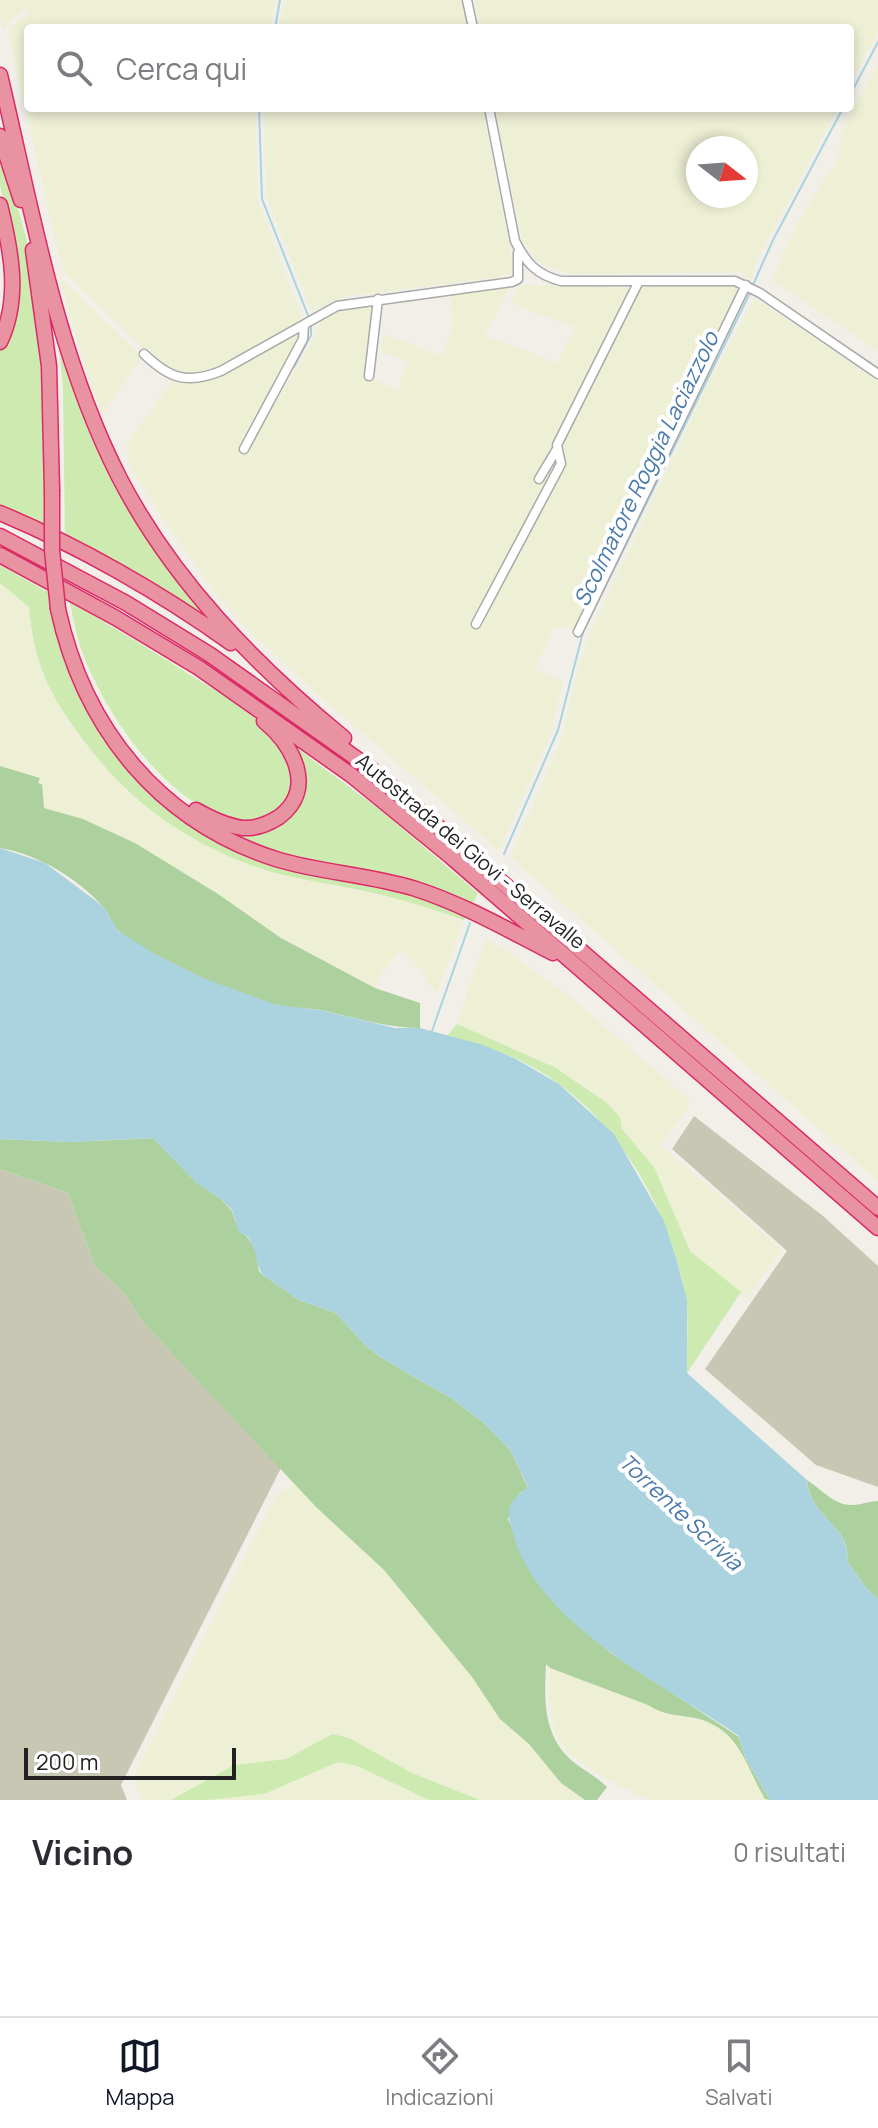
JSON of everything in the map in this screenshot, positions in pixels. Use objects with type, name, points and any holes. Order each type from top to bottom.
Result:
[{"type":"highway","points":[[0,75],[45,265],[82,391],[119,478],[158,540],[211,612],[257,661],[384,771],[426,814]]},
{"type":"highway","points":[[0,106],[22,201],[45,325],[62,608],[73,664],[98,718],[150,784],[183,811],[227,839],[300,866],[383,880],[459,905],[576,965]]},
{"type":"highway","points":[[0,136],[22,201]]},
{"type":"highway","points":[[0,205],[13,275],[10,309],[0,342]]},
{"type":"highway","points":[[45,265],[58,386],[56,492]]},
{"type":"highway","points":[[0,513],[34,527],[175,606],[257,661]]},
{"type":"highway","name":"Autostrada dei Giovi - Serravalle","points":[[0,536],[126,603],[209,654],[370,768],[878,1208]]},
{"type":"highway","name":"Autostrada dei Giovi - Serravalle","points":[[0,555],[116,618],[199,668],[384,801],[878,1228]]},
{"type":"highway","points":[[62,608],[90,685],[118,735],[135,756],[171,792],[211,818],[244,828],[266,824],[282,814],[294,798],[298,787],[297,764],[273,728],[199,668]]},
{"type":"street","points":[[467,0],[472,24]]},
{"type":"street","points":[[144,354],[170,375],[205,377],[337,306],[518,279],[518,248],[490,112]]},
{"type":"street","points":[[518,248],[529,266],[551,279],[577,282],[724,279],[751,288],[878,374]]},
{"type":"street","points":[[539,479],[557,449],[639,281]]},
{"type":"street","points":[[578,632],[751,288]]},
{"type":"street","points":[[369,376],[378,299]]},
{"type":"street","points":[[244,449],[303,339],[304,325]]},
{"type":"street","points":[[476,624],[561,464],[557,449]]},
{"type":"shaded area","points":[[0,0],[275,0],[272,24],[24,24],[24,102],[9,36],[11,27],[29,12],[25,9],[11,20],[4,32]]},
{"type":"shaded area","points":[[286,0],[463,0],[467,24],[279,24]]},
{"type":"shaded area","points":[[475,0],[878,0],[878,32],[854,77],[854,24],[479,24]]},
{"type":"shaded area","points":[[878,63],[878,351],[772,280],[793,232],[823,180],[838,162],[841,132]]},
{"type":"shaded area","points":[[26,112],[255,112],[258,203],[304,321],[216,369],[196,375],[179,375],[143,349],[67,275],[61,265]]},
{"type":"shaded area","points":[[263,112],[483,112],[513,266],[510,274],[499,277],[343,297],[312,312],[266,195]]},
{"type":"shaded area","points":[[496,112],[836,112],[755,264],[752,280],[739,272],[572,274],[536,260],[522,240]]},
{"type":"shaded area","points":[[59,276],[143,357],[102,414],[85,368]]},
{"type":"shaded area","points":[[641,283],[728,283],[740,287],[577,628],[555,627],[535,668],[563,682],[551,733],[499,851],[248,630],[218,596],[165,523],[129,465],[126,445],[169,385],[196,380],[300,334],[285,366],[242,438],[251,444],[307,351],[322,319],[338,309],[375,303],[370,378],[397,390],[408,362],[380,351],[384,334],[442,356],[452,330],[450,293],[511,285],[485,335],[558,363],[574,327],[510,303],[519,285],[632,287],[551,449],[564,465],[559,448]]},
{"type":"shaded area","points":[[755,298],[878,381],[878,1181],[510,857],[562,738],[576,675],[590,632],[711,378]]},
{"type":"shaded area","points":[[0,583],[29,607],[31,632],[39,663],[69,724],[126,791],[144,805],[191,837],[235,859],[288,876],[415,903],[464,920],[436,993],[401,949],[383,971],[375,988],[281,938],[218,894],[135,843],[83,819],[44,808],[38,783],[40,778],[0,766]]},
{"type":"shaded area","points":[[487,938],[567,994],[689,1099],[686,1112],[660,1145],[782,1249],[747,1298],[690,1251],[654,1167],[622,1129],[620,1116],[589,1089],[556,1068],[457,1024]]},
{"type":"shaded area","points":[[694,1116],[823,1216],[878,1266],[878,1487],[816,1465],[705,1369],[787,1251],[672,1149]]},
{"type":"shaded area","points":[[0,1169],[68,1193],[95,1266],[125,1294],[143,1322],[281,1468],[121,1785],[127,1800],[0,1800]]},
{"type":"shaded area","points":[[297,1485],[316,1507],[384,1570],[472,1677],[507,1725],[529,1744],[561,1783],[585,1800],[480,1800],[412,1773],[349,1738],[332,1734],[286,1759],[234,1765],[171,1800],[144,1800],[141,1797],[134,1781],[135,1774],[276,1495]]},
{"type":"shaded area","points":[[550,1668],[656,1710],[701,1720],[720,1728],[736,1742],[766,1800],[648,1800],[606,1779],[573,1757],[555,1734],[549,1699]]},
{"type":"shaded area","points":[[338,1762],[357,1766],[429,1800],[209,1800]]},
{"type":"green space","points":[[0,165],[17,206],[37,296],[45,392],[47,530],[0,506],[0,351],[8,333],[14,248],[0,185]]},
{"type":"green space","points":[[58,332],[81,402],[205,614],[65,539],[63,389]]},
{"type":"green space","points":[[0,565],[48,592],[54,621],[98,726],[214,835],[407,891],[467,914],[464,920],[386,896],[275,873],[248,864],[197,841],[150,810],[109,772],[56,700],[41,667],[29,607],[0,583]]},
{"type":"green space","points":[[70,603],[222,694],[265,726],[275,737],[289,765],[291,794],[286,806],[275,815],[241,822],[216,814],[168,782],[128,736],[97,686],[81,648]]},
{"type":"green space","points":[[294,746],[383,812],[478,893],[473,904],[417,883],[295,859],[214,824],[271,826],[304,774]]},
{"type":"green space","points":[[0,766],[40,778],[38,783],[42,784],[44,808],[83,819],[135,843],[218,894],[281,938],[375,988],[420,1003],[420,1028],[258,1000],[196,975],[136,944],[118,930],[94,897],[70,878],[29,856],[0,848]]},
{"type":"green space","points":[[457,1024],[556,1068],[606,1102],[620,1117],[622,1129],[654,1167],[690,1251],[741,1292],[687,1373],[686,1298],[675,1253],[646,1186],[626,1154],[604,1125],[578,1099],[549,1077],[517,1059],[447,1036]]},
{"type":"green space","points":[[153,1138],[197,1183],[220,1198],[232,1211],[235,1221],[255,1248],[259,1271],[263,1275],[299,1300],[336,1313],[366,1346],[454,1400],[484,1423],[511,1451],[528,1488],[520,1493],[508,1519],[546,1594],[611,1653],[739,1737],[745,1757],[770,1800],[765,1799],[739,1749],[722,1730],[695,1718],[659,1711],[546,1664],[546,1706],[551,1731],[565,1754],[607,1787],[597,1800],[585,1800],[561,1783],[529,1744],[500,1719],[472,1677],[384,1570],[316,1507],[143,1322],[125,1294],[95,1266],[68,1193],[0,1169],[0,1139],[71,1142]]},
{"type":"green space","points":[[807,1480],[846,1505],[878,1501],[878,1599],[847,1561],[843,1539],[815,1504]]},
{"type":"green space","points":[[332,1734],[349,1738],[412,1773],[480,1800],[429,1800],[357,1766],[338,1762],[264,1794],[209,1800],[171,1800],[234,1765],[286,1759]]},
{"type":"water","name":"Torrente Scrivia","points":[[0,848],[45,863],[105,909],[118,931],[203,978],[276,1005],[320,1010],[395,1028],[420,1028],[483,1045],[516,1059],[559,1084],[614,1134],[664,1221],[677,1261],[687,1300],[687,1373],[807,1480],[815,1504],[843,1539],[847,1561],[878,1599],[878,1800],[770,1800],[745,1757],[739,1736],[644,1675],[579,1628],[552,1601],[530,1572],[515,1540],[509,1510],[514,1500],[528,1487],[511,1451],[484,1423],[454,1400],[366,1346],[336,1313],[299,1300],[263,1275],[249,1239],[239,1233],[232,1210],[197,1183],[153,1138],[71,1142],[0,1139]]},
{"type":"waterway","points":[[276,24],[280,0]]},
{"type":"waterway","name":"Scolmatore Roggia Laciazzolo","points":[[854,87],[878,42]]},
{"type":"waterway","points":[[259,112],[262,199],[309,318]]},
{"type":"waterway","name":"Scolmatore Roggia Laciazzolo","points":[[753,285],[773,240],[841,112]]},
{"type":"waterway","name":"Scolmatore Roggia Laciazzolo","points":[[504,854],[558,730],[583,632],[751,291]]},
{"type":"waterway","points":[[294,367],[311,335],[311,324]]},
{"type":"waterway","name":"Scolmatore Roggia Laciazzolo","points":[[432,1031],[470,923]]}]
